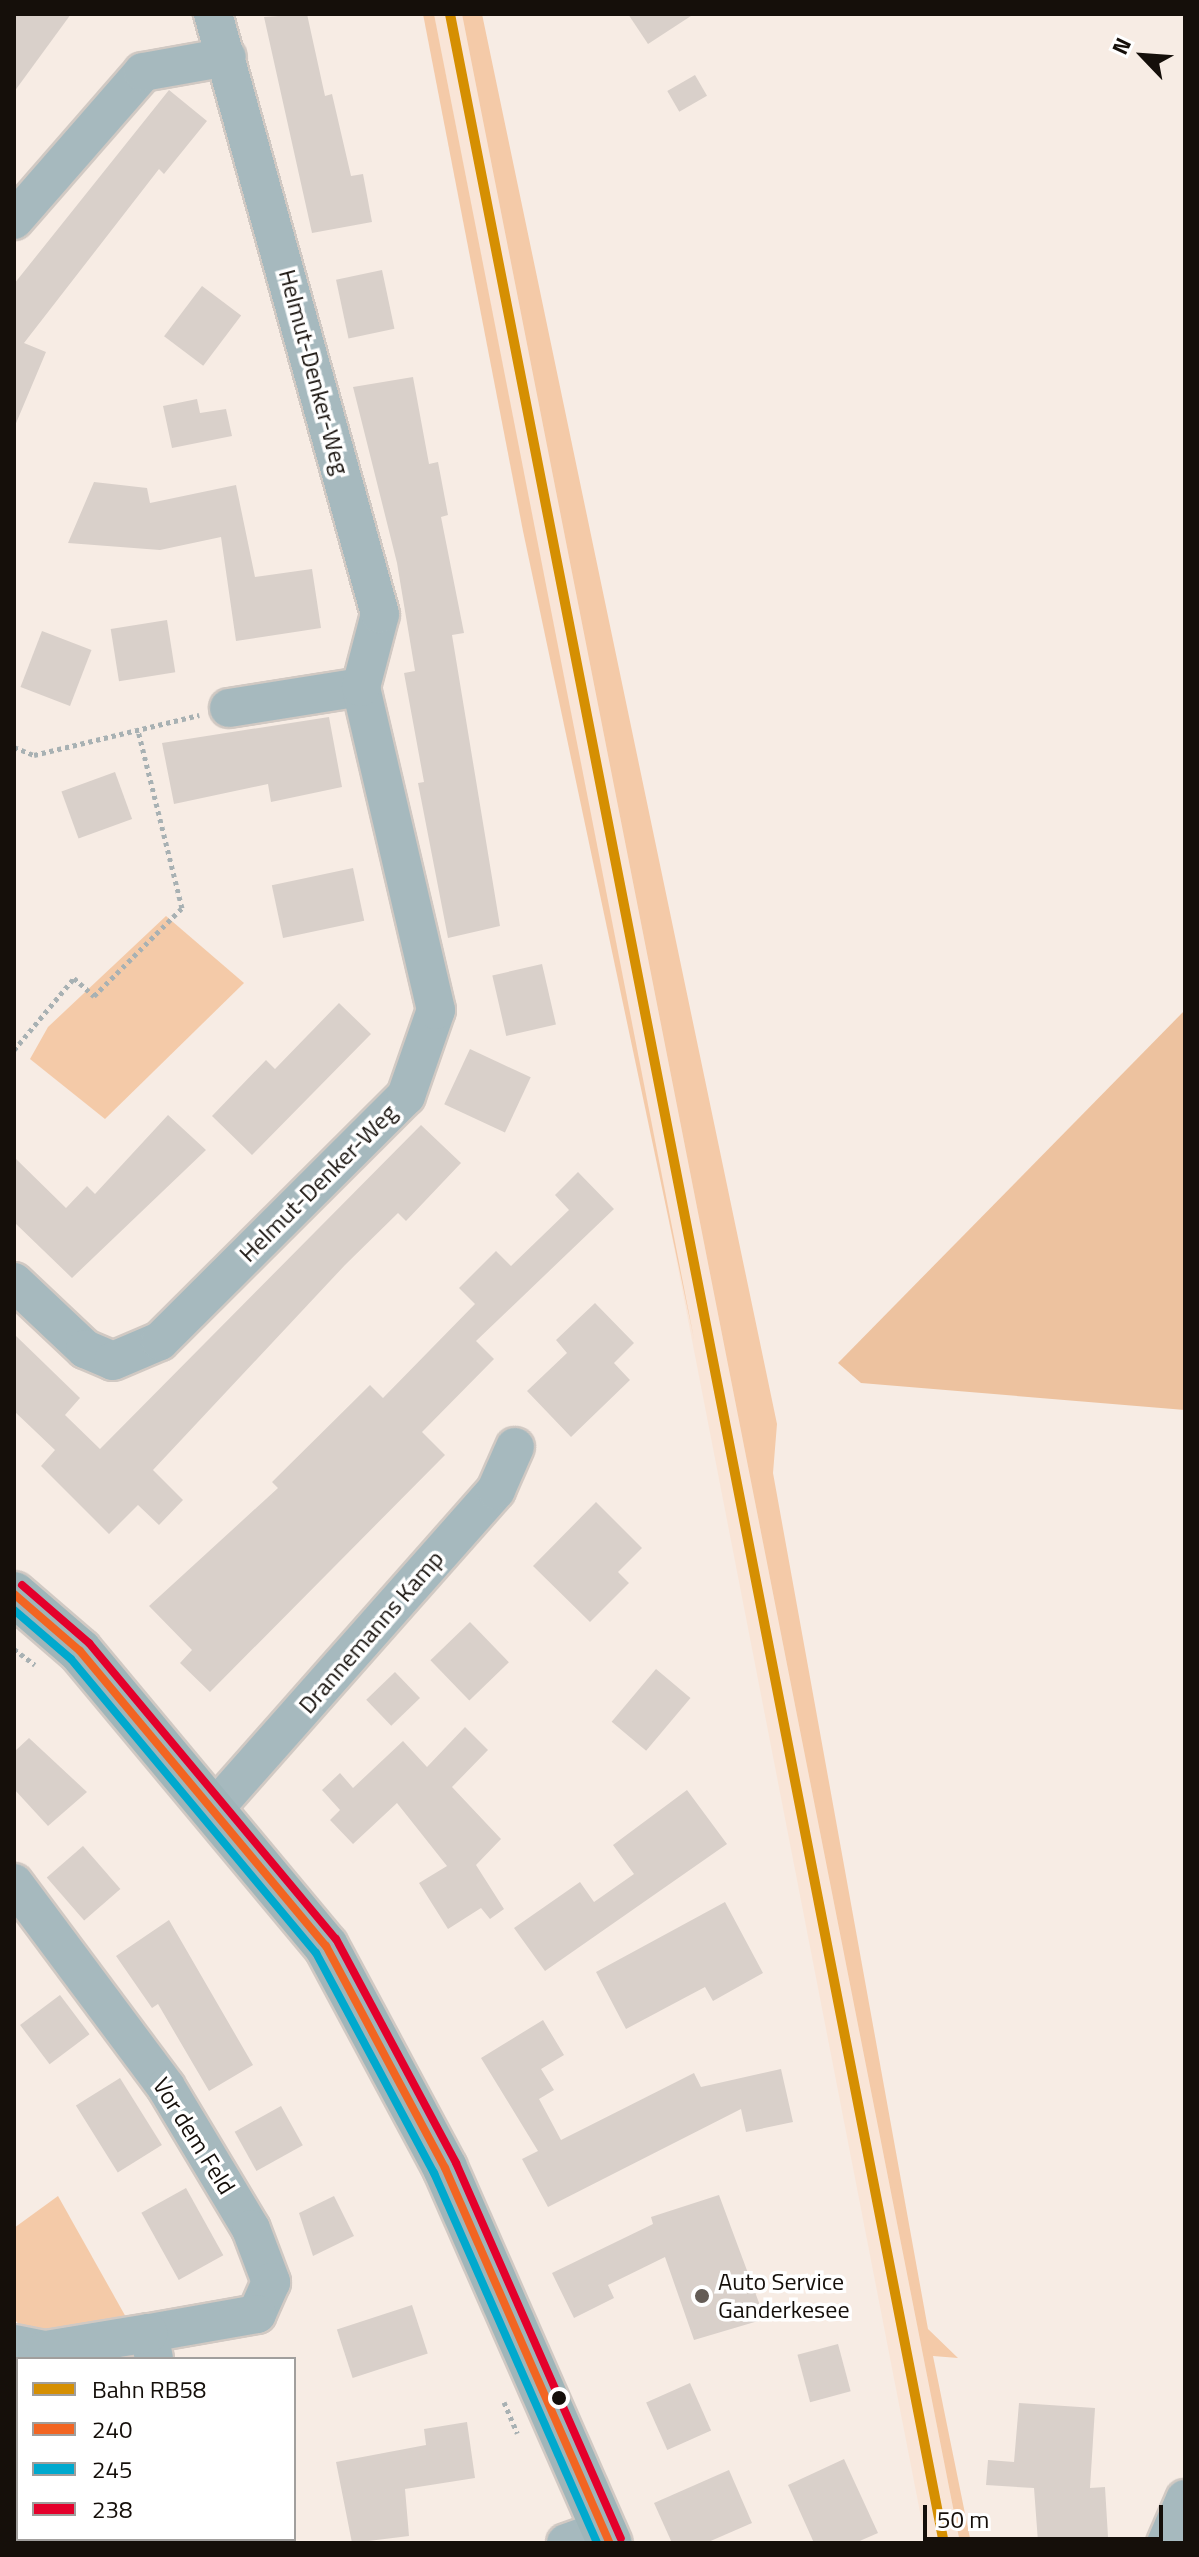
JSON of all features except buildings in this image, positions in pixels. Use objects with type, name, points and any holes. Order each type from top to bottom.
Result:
[{"type":"street","name":"Helmut-Denker-Weg","points":[[14,1282],[85,1349],[113,1361],[160,1341],[406,1096],[436,1010],[361,687],[380,614],[213,14]]},
{"type":"street","points":[[14,220],[143,72],[227,57]]},
{"type":"street","points":[[229,708],[361,687]]},
{"type":"street","name":"Drannemanns Kamp","points":[[215,1808],[496,1490],[515,1447]]},
{"type":"street","points":[[14,1594],[80,1651],[215,1808],[333,1960],[445,2168],[594,2538]]},
{"type":"street","name":"Vor dem Feld","points":[[14,1883],[166,2087],[251,2229],[271,2282],[257,2314],[152,2346],[46,2350],[14,2344]]},
{"type":"street","points":[[1166,2543],[1185,2499]]},
{"type":"path","points":[[14,747],[34,755],[229,708]]},
{"type":"path","points":[[14,1050],[74,978],[94,996],[182,908],[138,730]]},
{"type":"path","points":[[14,1649],[47,1673]]},
{"type":"path","points":[[503,2393],[524,2449]]},
{"type":"shaded area","points":[[423,14],[434,14],[694,1339],[523,531]]},
{"type":"shaded area","points":[[434,14],[462,14],[960,2543],[926,2543]]},
{"type":"shaded area","points":[[462,14],[482,14],[777,1424],[773,1473],[928,2329],[958,2358],[933,2356],[971,2543],[960,2543]]},
{"type":"shaded area","points":[[166,916],[244,983],[105,1119],[30,1059],[48,1027]]},
{"type":"shaded area","points":[[1185,1010],[1185,1410],[861,1383],[838,1363]]},
{"type":"shaded area","points":[[58,2196],[127,2319],[30,2337],[14,2319],[14,2228]]},
{"type":"rail line","name":"RB58","points":[[450,14],[944,2543]]},
{"type":"transit line","name":"238","points":[[22,1585],[89,1643],[336,1939],[456,2163],[621,2538]]},
{"type":"transit line","name":"240","points":[[14,1594],[80,1651],[326,1946],[445,2168],[610,2543]]},
{"type":"transit line","name":"245","points":[[14,1610],[71,1659],[316,1953],[434,2173],[597,2543]]},
{"type":"place","name":"Auto Service Ganderkesee","points":[[702,2296]]}]
